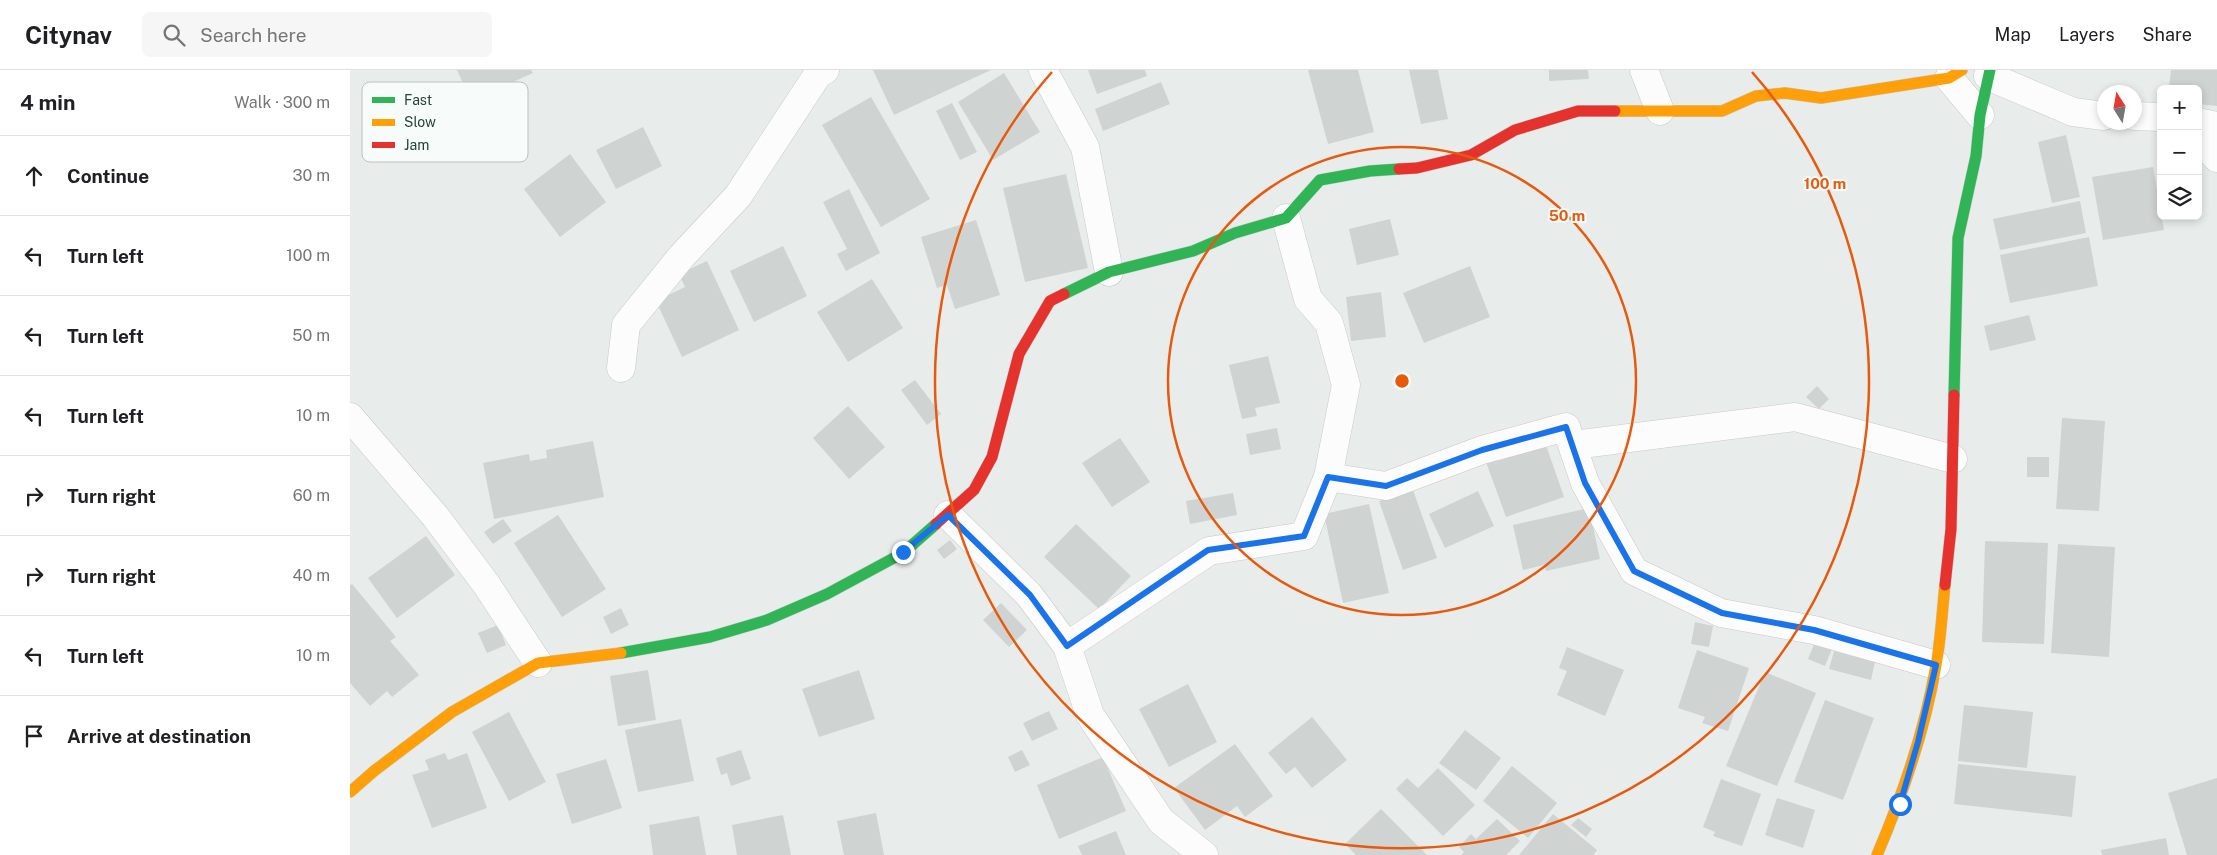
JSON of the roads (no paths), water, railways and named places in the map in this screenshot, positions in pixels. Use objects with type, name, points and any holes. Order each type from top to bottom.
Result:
[{"type":"street","points":[[621,368],[626,325],[681,257],[738,196],[818,74],[825,70]]},
{"type":"street","points":[[1043,70],[1085,147],[1109,272]]},
{"type":"street","points":[[1644,70],[1660,111]]},
{"type":"street","points":[[1876,855],[1900,804],[1918,742],[1936,665],[1951,529],[1958,238],[1976,156],[1980,115],[1989,73],[2074,112],[2097,115]]},
{"type":"street","points":[[350,792],[374,771],[452,712],[538,662],[633,651],[710,637],[767,620],[826,594],[903,552],[948,515],[974,490],[992,457],[1019,354],[1050,301],[1109,272],[1194,251],[1235,233],[1286,218],[1320,180],[1370,171],[1417,168],[1471,155],[1515,130],[1578,111],[1722,111],[1756,96],[1785,93],[1821,98],[1955,74],[1980,115]]},
{"type":"street","points":[[2142,116],[2157,117]]},
{"type":"street","points":[[2202,123],[2217,126]]},
{"type":"street","points":[[2202,142],[2217,158]]},
{"type":"street","points":[[1067,646],[1208,550],[1304,536],[1328,477],[1346,385],[1329,323],[1308,299],[1286,218]]},
{"type":"street","points":[[350,417],[436,516],[486,584],[538,662]]},
{"type":"street","points":[[1574,445],[1795,417],[1953,458]]},
{"type":"street","points":[[1328,477],[1386,486],[1482,450],[1566,427],[1574,445],[1585,483],[1634,571],[1722,613],[1814,630],[1936,665]]},
{"type":"street","points":[[948,515],[1030,595],[1067,646],[1090,715],[1161,821],[1204,855]]}]
